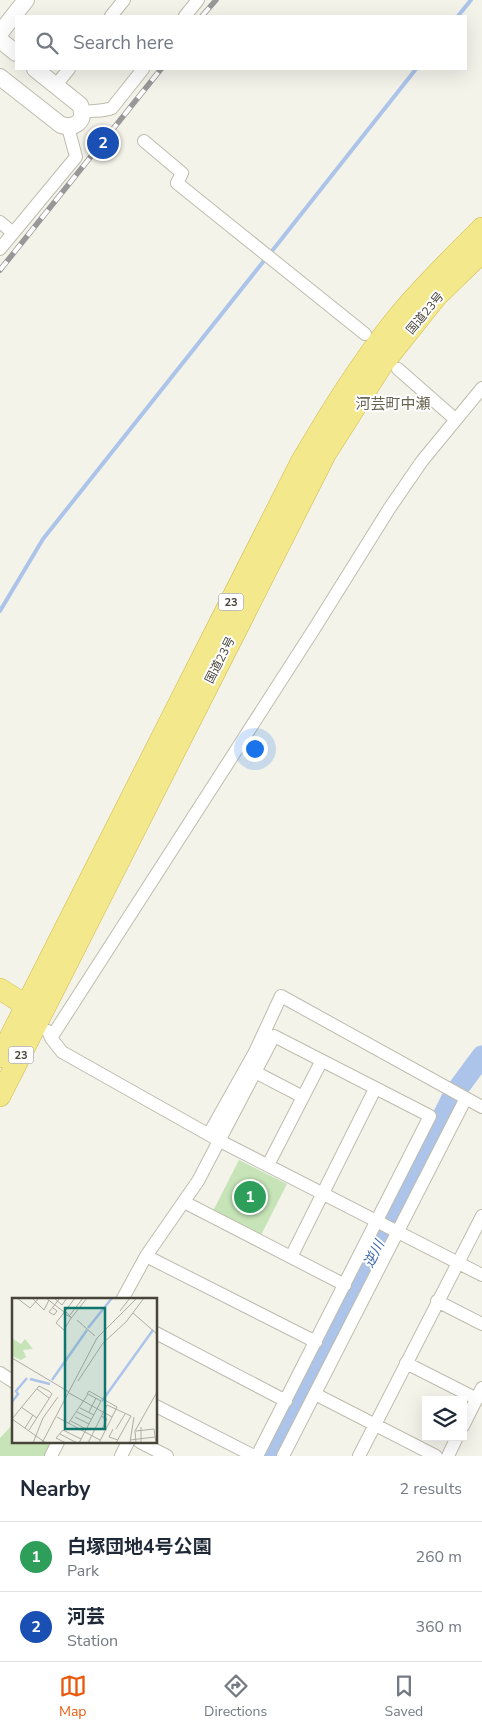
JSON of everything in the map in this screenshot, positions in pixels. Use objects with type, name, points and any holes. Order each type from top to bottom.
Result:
[{"type":"highway","name":"国道23号","points":[[0,1096],[34,1010],[301,462],[335,404],[396,320],[420,291],[482,228]]},
{"type":"highway","name":"国道23号","points":[[0,1057],[34,1010],[326,454],[382,365],[438,296],[482,252]]},
{"type":"highway","points":[[0,989],[34,1010]]},
{"type":"street","points":[[0,33],[26,0]]},
{"type":"street","points":[[112,15],[124,0]]},
{"type":"street","points":[[186,15],[198,0]]},
{"type":"street","points":[[0,40],[15,52]]},
{"type":"street","points":[[0,77],[60,125],[68,127],[78,123],[82,118],[83,112],[80,105],[36,70]]},
{"type":"street","points":[[56,86],[68,70]]},
{"type":"street","points":[[83,112],[112,108],[142,70]]},
{"type":"street","points":[[0,249],[76,157],[68,127]]},
{"type":"street","points":[[144,141],[182,173],[177,183],[366,334]]},
{"type":"street","points":[[0,222],[14,233]]},
{"type":"street","points":[[398,369],[455,419]]},
{"type":"street","points":[[51,1038],[389,509],[422,461],[482,388]]},
{"type":"street","points":[[123,1298],[146,1256],[184,1202],[281,996],[482,1107]]},
{"type":"street","points":[[34,1010],[62,1052],[214,1137],[482,1275]]},
{"type":"street","points":[[158,1407],[255,1456],[379,1222],[430,1116],[321,1062],[274,1036],[255,1072],[214,1137]]},
{"type":"street","points":[[268,1165],[321,1062]]},
{"type":"street","points":[[255,1072],[303,1097]]},
{"type":"street","points":[[291,1257],[375,1089]]},
{"type":"street","points":[[283,1456],[397,1232],[460,1094]]},
{"type":"street","points":[[184,1202],[345,1285]]},
{"type":"street","points":[[359,1456],[457,1262],[480,1223]]},
{"type":"street","points":[[146,1256],[316,1342]]},
{"type":"street","points":[[437,1302],[482,1324]]},
{"type":"street","points":[[158,1335],[286,1400]]},
{"type":"street","points":[[406,1363],[479,1394],[467,1418]]},
{"type":"street","points":[[0,1374],[12,1381]]},
{"type":"street","points":[[314,1394],[374,1425],[422,1453],[436,1456]]},
{"type":"street","points":[[448,1456],[455,1441]]},
{"type":"street","points":[[51,1456],[57,1444]]},
{"type":"street","points":[[121,1456],[127,1444]]},
{"type":"street","points":[[144,1444],[167,1456]]},
{"type":"green space","points":[[239,1160],[287,1184],[261,1235],[213,1211]]},
{"type":"green space","points":[[12,1425],[12,1444],[50,1444],[44,1456],[0,1456],[0,1438]]},
{"type":"waterway","points":[[459,15],[471,0]]},
{"type":"waterway","points":[[272,251],[415,70]]},
{"type":"waterway","points":[[0,611],[43,539],[263,262]]},
{"type":"waterway","name":"逆川","points":[[273,1456],[454,1094],[482,1056]]},
{"type":"railway","points":[[203,15],[216,0]]},
{"type":"railway","points":[[0,270],[160,70]]},
{"type":"place","name":"河芸","points":[[103,143]]},
{"type":"place","name":"白塚団地4号公園","points":[[250,1197]]},
{"type":"district","name":"河芸町中瀬","points":[[393,404]]}]
